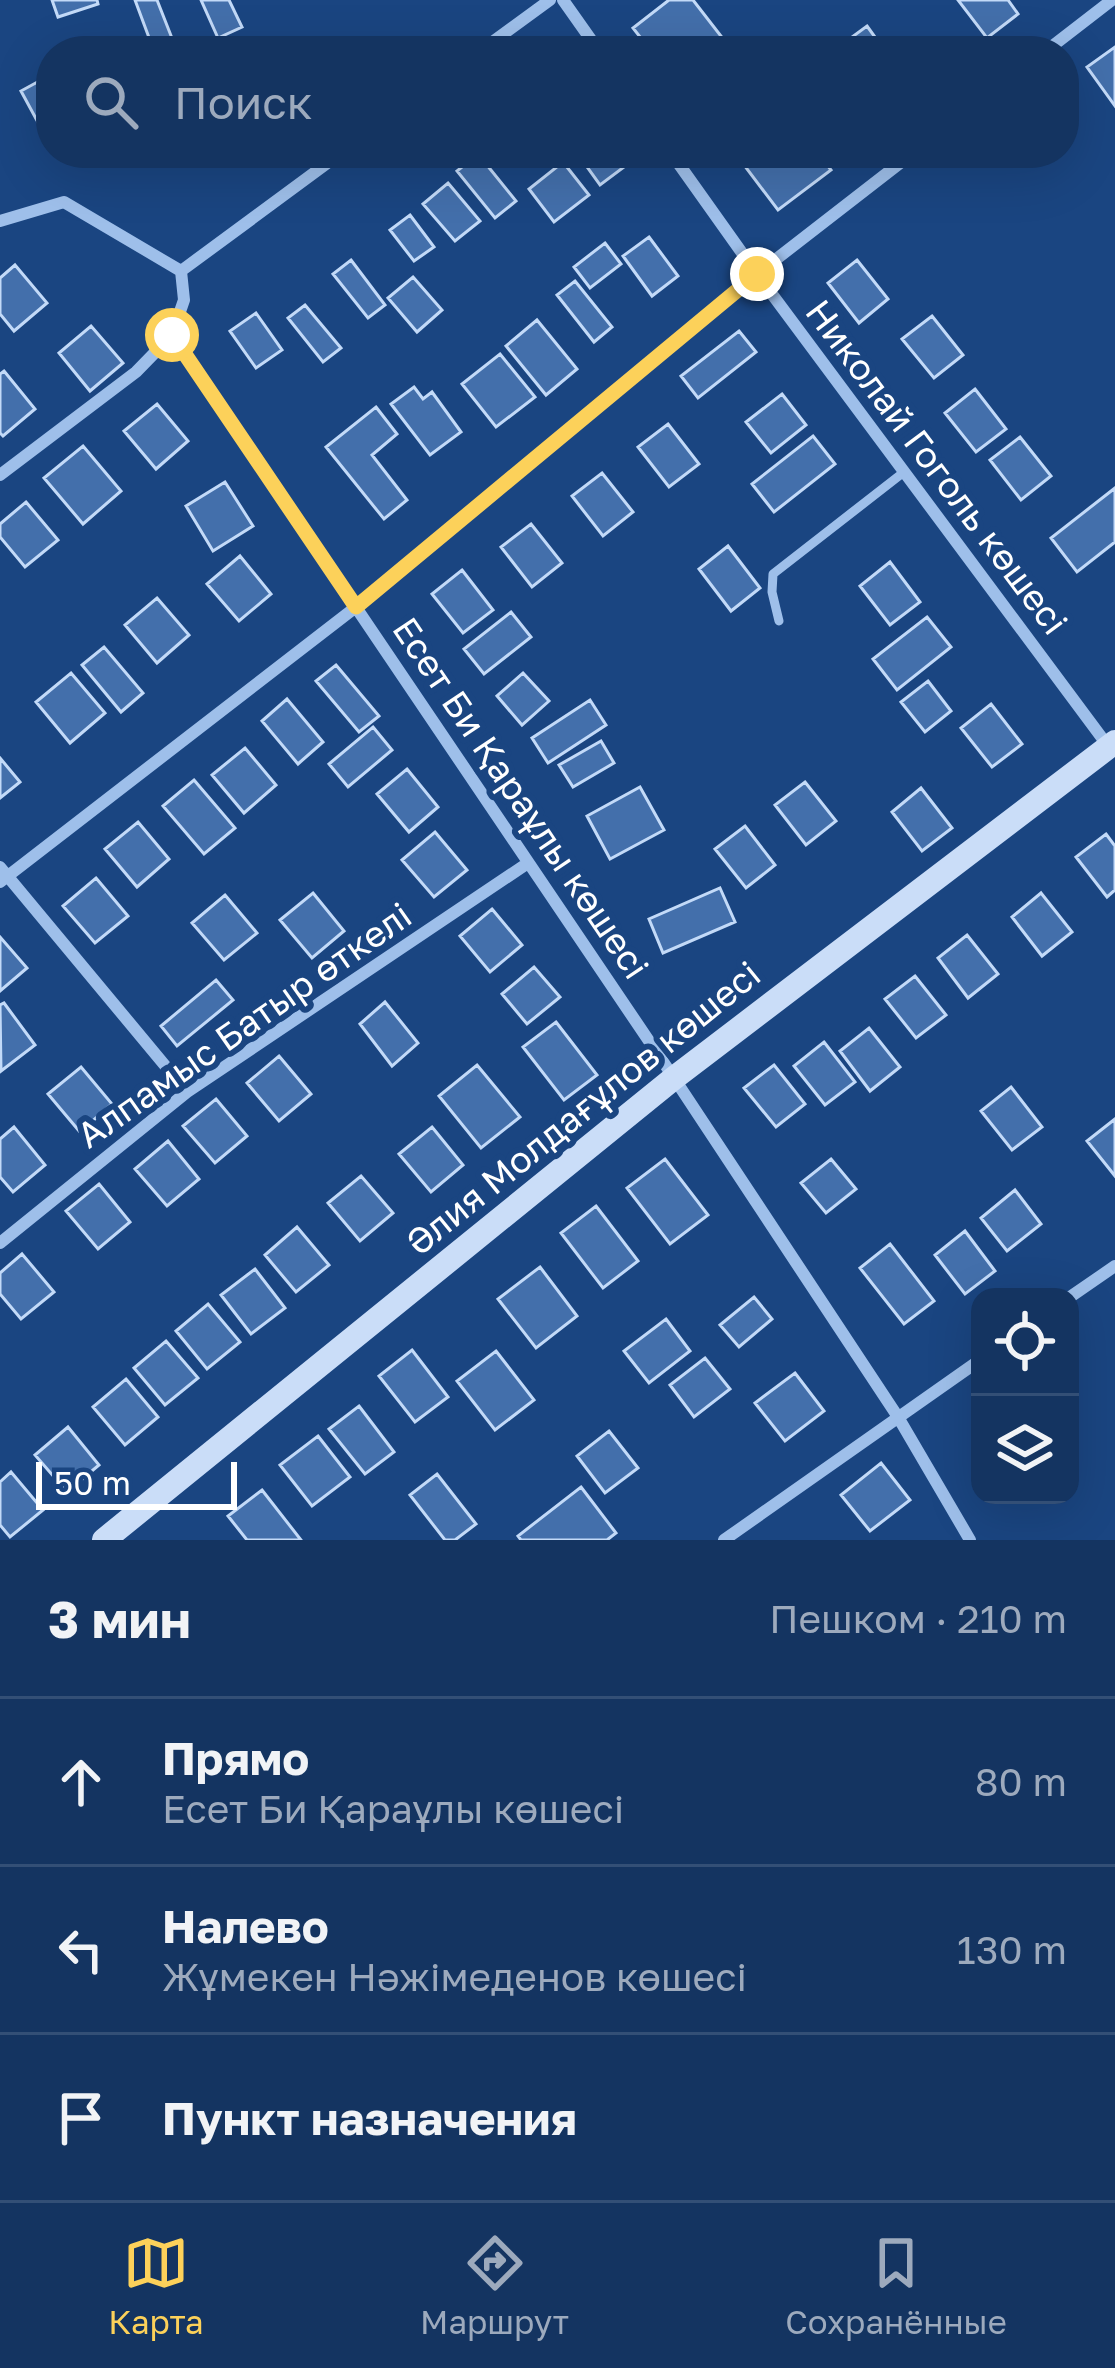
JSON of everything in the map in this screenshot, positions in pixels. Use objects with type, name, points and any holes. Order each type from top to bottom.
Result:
[{"type":"main road","name":"Әлия Молдағұлов көшесі","points":[[104,1540],[674,1078],[1113,748]]},
{"type":"street","points":[[501,36],[550,0]]},
{"type":"street","points":[[563,0],[588,36]]},
{"type":"street","points":[[1065,36],[1112,0]]},
{"type":"street","points":[[181,271],[321,168]]},
{"type":"street","name":"Николай Гоголь көшесі","points":[[682,168],[1113,748]]},
{"type":"street","points":[[187,1092],[2,875],[356,607],[757,274],[894,168]]},
{"type":"street","points":[[0,221],[64,202],[181,271]]},
{"type":"street","points":[[0,476],[136,372],[172,335],[184,300],[181,271]]},
{"type":"street","name":"Есет Би Қараұлы көшесі","points":[[172,335],[674,1078],[898,1417],[970,1540]]},
{"type":"street","name":"Алпамыс Батыр өткелі","points":[[0,1243],[187,1092],[529,863]]},
{"type":"street","points":[[1079,1291],[1115,1266]]},
{"type":"street","points":[[724,1540],[971,1366]]},
{"type":"lane","points":[[778,621],[773,574],[904,472]]},
{"type":"building","points":[[52,0],[97,0],[98,4],[58,17]]},
{"type":"building","points":[[135,0],[157,0],[171,36],[148,36]]},
{"type":"building","points":[[201,0],[229,0],[242,27],[217,36]]},
{"type":"building","points":[[669,0],[693,0],[721,36],[639,36],[633,28]]},
{"type":"building","points":[[958,0],[1008,0],[1018,14],[985,36]]},
{"type":"building","points":[[867,26],[874,36],[853,36]]},
{"type":"building","points":[[1115,47],[1115,106],[1087,67]]},
{"type":"building","points":[[36,83],[36,119],[21,91]]},
{"type":"building","points":[[489,168],[516,201],[495,218],[457,171]]},
{"type":"building","points":[[555,168],[568,168],[589,195],[554,222],[529,189]]},
{"type":"building","points":[[588,168],[623,168],[600,185]]},
{"type":"building","points":[[746,168],[829,168],[831,170],[778,210]]},
{"type":"building","points":[[448,183],[480,221],[455,241],[423,204]]},
{"type":"building","points":[[410,215],[434,247],[414,261],[390,230]]},
{"type":"building","points":[[649,237],[678,276],[652,296],[623,256]]},
{"type":"building","points":[[605,243],[621,264],[590,288],[574,267]]},
{"type":"building","points":[[351,260],[385,305],[368,318],[333,274]]},
{"type":"building","points":[[857,260],[888,299],[859,323],[828,283]]},
{"type":"building","points":[[15,265],[47,303],[14,331],[0,314],[0,278]]},
{"type":"building","points":[[413,277],[442,310],[417,332],[388,298]]},
{"type":"building","points":[[575,281],[612,327],[594,342],[557,295]]},
{"type":"building","points":[[305,305],[341,348],[323,362],[288,318]]},
{"type":"building","points":[[256,313],[282,350],[256,368],[230,331]]},
{"type":"building","points":[[932,316],[963,355],[934,378],[902,339]]},
{"type":"building","points":[[537,320],[577,369],[546,395],[506,346]]},
{"type":"building","points":[[91,326],[123,363],[90,391],[59,353]]},
{"type":"building","points":[[739,331],[756,352],[698,398],[681,376]]},
{"type":"building","points":[[500,354],[535,397],[496,427],[462,384]]},
{"type":"building","points":[[4,371],[35,409],[3,436],[0,374]]},
{"type":"building","points":[[414,387],[423,399],[432,392],[461,432],[430,455],[391,404]]},
{"type":"building","points":[[975,389],[1006,429],[976,452],[945,413]]},
{"type":"building","points":[[782,394],[806,425],[771,453],[746,422]]},
{"type":"building","points":[[157,404],[188,441],[156,469],[124,431]]},
{"type":"building","points":[[376,407],[397,434],[372,455],[407,500],[384,519],[326,447]]},
{"type":"building","points":[[668,424],[699,464],[669,487],[638,447]]},
{"type":"building","points":[[813,436],[835,464],[774,512],[752,484]]},
{"type":"building","points":[[1020,437],[1051,476],[1021,500],[990,460]]},
{"type":"building","points":[[83,446],[121,491],[83,524],[44,478]]},
{"type":"building","points":[[602,473],[633,512],[603,536],[572,496]]},
{"type":"building","points":[[225,482],[253,526],[213,551],[186,506]]},
{"type":"building","points":[[1115,488],[1115,542],[1077,572],[1051,538]]},
{"type":"building","points":[[26,502],[58,540],[25,567],[0,537],[0,524]]},
{"type":"building","points":[[531,524],[562,563],[532,587],[501,547]]},
{"type":"building","points":[[728,546],[760,588],[731,611],[699,569]]},
{"type":"building","points":[[240,556],[271,594],[239,621],[207,584]]},
{"type":"building","points":[[890,562],[920,602],[890,625],[860,586]]},
{"type":"building","points":[[462,570],[493,610],[463,633],[432,594]]},
{"type":"building","points":[[157,598],[189,635],[157,663],[125,625]]},
{"type":"building","points":[[511,612],[531,637],[484,674],[464,649]]},
{"type":"building","points":[[927,617],[951,647],[897,690],[873,659]]},
{"type":"building","points":[[104,647],[143,693],[121,712],[82,665]]},
{"type":"building","points":[[336,665],[379,716],[359,732],[316,681]]},
{"type":"building","points":[[71,673],[105,713],[70,743],[36,702]]},
{"type":"building","points":[[523,673],[549,701],[522,725],[497,696]]},
{"type":"building","points":[[928,681],[951,711],[925,732],[901,702]]},
{"type":"building","points":[[287,699],[323,742],[298,764],[262,721]]},
{"type":"building","points":[[590,700],[606,725],[548,763],[532,738]]},
{"type":"building","points":[[991,704],[1022,744],[992,767],[961,728]]},
{"type":"building","points":[[373,727],[392,750],[348,787],[329,764]]},
{"type":"building","points":[[601,741],[614,763],[573,787],[559,765]]},
{"type":"building","points":[[245,748],[276,785],[244,813],[212,775]]},
{"type":"building","points":[[0,758],[20,782],[0,798]]},
{"type":"building","points":[[407,769],[438,807],[409,832],[377,794]]},
{"type":"building","points":[[194,780],[235,828],[204,854],[163,806]]},
{"type":"building","points":[[805,782],[836,821],[806,845],[775,805]]},
{"type":"building","points":[[640,787],[664,830],[610,859],[587,816]]},
{"type":"building","points":[[921,788],[952,828],[922,851],[892,812]]},
{"type":"building","points":[[138,822],[169,859],[137,887],[105,849]]},
{"type":"building","points":[[745,826],[775,865],[746,888],[715,849]]},
{"type":"building","points":[[435,832],[467,870],[434,897],[402,860]]},
{"type":"building","points":[[1106,834],[1115,846],[1115,890],[1107,897],[1076,857]]},
{"type":"building","points":[[96,878],[128,916],[95,943],[63,906]]},
{"type":"building","points":[[720,888],[735,922],[663,953],[649,919]]},
{"type":"building","points":[[313,893],[344,931],[312,958],[280,920]]},
{"type":"building","points":[[1041,893],[1072,932],[1042,956],[1012,917]]},
{"type":"building","points":[[225,895],[257,933],[224,960],[192,923]]},
{"type":"building","points":[[492,909],[522,945],[490,972],[460,936]]},
{"type":"building","points":[[967,935],[998,974],[968,998],[938,958]]},
{"type":"building","points":[[0,937],[27,968],[0,991]]},
{"type":"building","points":[[534,967],[560,997],[527,1024],[502,994]]},
{"type":"building","points":[[915,976],[946,1015],[916,1038],[885,999]]},
{"type":"building","points":[[216,980],[233,1000],[177,1046],[161,1026]]},
{"type":"building","points":[[385,1002],[418,1043],[392,1066],[360,1024]]},
{"type":"building","points":[[4,1003],[35,1045],[1,1071],[0,1005]]},
{"type":"building","points":[[556,1022],[597,1075],[564,1100],[523,1047]]},
{"type":"building","points":[[869,1028],[900,1067],[870,1091],[840,1051]]},
{"type":"building","points":[[824,1042],[855,1082],[825,1105],[794,1066]]},
{"type":"building","points":[[279,1056],[311,1094],[279,1121],[247,1083]]},
{"type":"building","points":[[477,1065],[520,1117],[481,1148],[439,1096]]},
{"type":"building","points":[[774,1065],[805,1104],[776,1127],[744,1088]]},
{"type":"building","points":[[81,1067],[112,1104],[80,1132],[48,1094]]},
{"type":"building","points":[[1011,1087],[1042,1127],[1012,1150],[981,1111]]},
{"type":"building","points":[[216,1099],[247,1136],[215,1163],[183,1126]]},
{"type":"building","points":[[1115,1119],[1115,1176],[1087,1141]]},
{"type":"building","points":[[14,1127],[45,1165],[13,1192],[0,1177],[0,1139]]},
{"type":"building","points":[[432,1127],[463,1165],[431,1192],[399,1154]]},
{"type":"building","points":[[168,1141],[199,1179],[167,1206],[135,1169]]},
{"type":"building","points":[[665,1159],[708,1215],[670,1244],[627,1188]]},
{"type":"building","points":[[831,1159],[856,1189],[826,1213],[801,1183]]},
{"type":"building","points":[[361,1176],[393,1213],[360,1241],[328,1203]]},
{"type":"building","points":[[99,1184],[130,1222],[98,1249],[66,1211]]},
{"type":"building","points":[[1015,1190],[1041,1224],[1007,1251],[981,1218]]},
{"type":"building","points":[[596,1206],[638,1261],[603,1288],[561,1233]]},
{"type":"building","points":[[297,1227],[329,1265],[296,1292],[265,1255]]},
{"type":"building","points":[[965,1231],[995,1271],[965,1294],[935,1255]]},
{"type":"building","points":[[890,1244],[934,1301],[904,1324],[860,1268]]},
{"type":"building","points":[[22,1254],[54,1292],[21,1319],[0,1294],[0,1273]]},
{"type":"building","points":[[540,1267],[577,1316],[536,1348],[498,1299]]},
{"type":"building","points":[[255,1269],[285,1308],[251,1334],[221,1295]]},
{"type":"building","points":[[754,1297],[772,1319],[739,1347],[720,1325]]},
{"type":"building","points":[[208,1304],[240,1342],[207,1369],[176,1331]]},
{"type":"building","points":[[666,1319],[690,1351],[649,1383],[624,1351]]},
{"type":"building","points":[[166,1341],[198,1378],[165,1405],[134,1368]]},
{"type":"building","points":[[412,1350],[448,1397],[415,1422],[379,1376]]},
{"type":"building","points":[[496,1351],[534,1400],[495,1430],[457,1381]]},
{"type":"building","points":[[705,1358],[730,1389],[694,1417],[670,1385]]},
{"type":"building","points":[[795,1373],[824,1411],[785,1441],[755,1403]]},
{"type":"building","points":[[126,1379],[158,1417],[125,1445],[93,1407]]},
{"type":"building","points":[[359,1406],[394,1452],[365,1474],[329,1429]]},
{"type":"building","points":[[68,1427],[99,1465],[67,1492],[35,1455]]},
{"type":"building","points":[[609,1431],[638,1468],[605,1493],[577,1456]]},
{"type":"building","points":[[318,1436],[350,1477],[312,1506],[280,1465]]},
{"type":"building","points":[[881,1463],[910,1500],[870,1531],[841,1495]]},
{"type":"building","points":[[11,1472],[43,1510],[10,1537],[0,1525],[0,1482]]},
{"type":"building","points":[[437,1474],[476,1524],[455,1540],[445,1540],[410,1495]]},
{"type":"building","points":[[581,1487],[616,1533],[607,1540],[521,1540],[518,1536]]},
{"type":"building","points":[[262,1490],[301,1540],[247,1540],[228,1516]]},
{"type":"route","points":[[172,335],[356,607],[757,274]]}]
